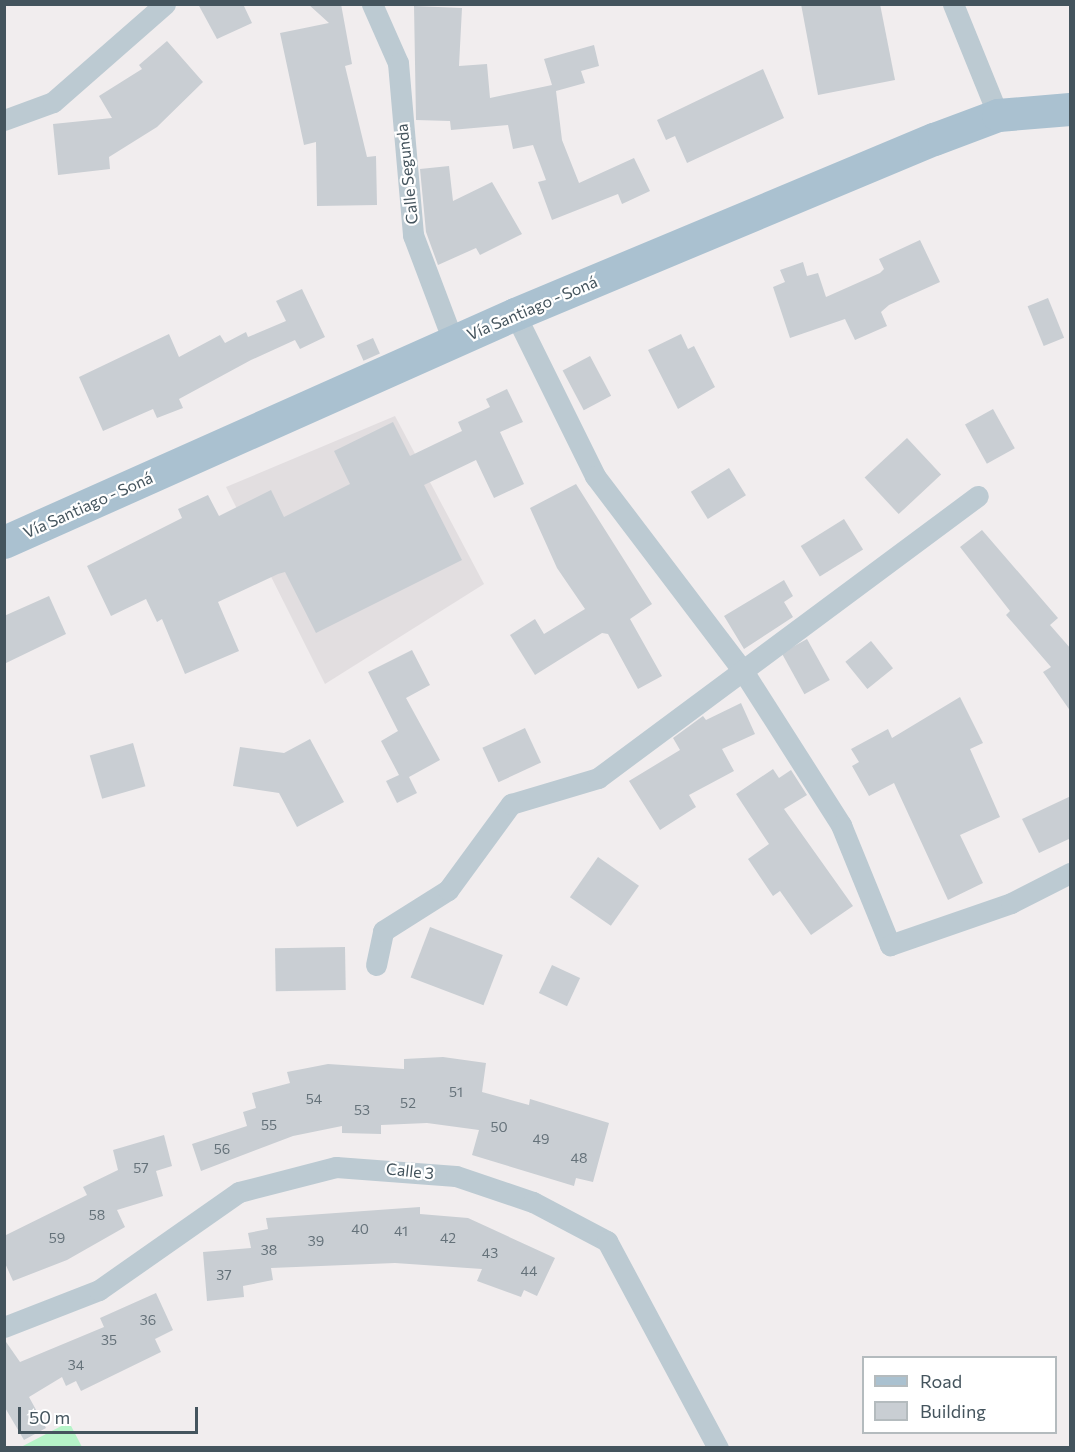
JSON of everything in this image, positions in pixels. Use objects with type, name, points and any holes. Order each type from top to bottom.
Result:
[{"type":"main road","name":"Vía Santiago - Soná","points":[[4,542],[515,314],[998,115],[1071,109]]},
{"type":"street","points":[[4,120],[53,102],[165,4]]},
{"type":"street","name":"Calle Segunda","points":[[372,4],[398,63],[413,235],[453,341]]},
{"type":"street","points":[[953,4],[998,115]]},
{"type":"street","points":[[515,314],[595,477],[743,671],[842,825],[890,945],[1011,903],[1071,873]]},
{"type":"street","points":[[376,965],[383,931],[448,890],[511,804],[598,778],[978,496]]},
{"type":"street","name":"Calle 3","points":[[4,1327],[99,1290],[238,1192],[336,1167],[456,1176],[533,1202],[608,1241],[718,1448]]},
{"type":"shaded area","points":[[395,416],[484,584],[325,684],[226,487]]},
{"type":"green space","points":[[69,1422],[82,1447],[21,1447]]},
{"type":"building","points":[[198,4],[243,4],[252,23],[217,39]]},
{"type":"building","points":[[308,4],[341,4],[352,64],[345,66],[367,157],[376,156],[377,205],[317,206],[316,142],[304,145],[280,33],[329,23]]},
{"type":"building","points":[[801,4],[880,4],[895,80],[818,95]]},
{"type":"building","points":[[414,6],[462,8],[459,66],[487,64],[490,98],[552,85],[544,59],[594,45],[599,66],[581,71],[585,83],[556,91],[562,140],[579,183],[634,158],[650,191],[622,204],[618,194],[552,220],[538,182],[546,180],[533,145],[513,149],[508,125],[451,130],[450,121],[416,120]]},
{"type":"building","points":[[167,41],[203,82],[157,127],[109,157],[110,169],[58,175],[53,124],[112,118],[99,96],[142,69],[139,65]]},
{"type":"building","points":[[763,69],[784,118],[687,163],[675,136],[666,140],[657,120]]},
{"type":"building","points":[[449,166],[453,201],[492,182],[522,234],[480,255],[476,248],[438,265],[426,232],[420,169]]},
{"type":"building","points":[[920,240],[940,282],[889,305],[881,312],[887,326],[855,340],[845,319],[790,338],[773,287],[785,282],[780,270],[803,262],[807,276],[818,273],[826,297],[880,273],[884,269],[879,259]]},
{"type":"building","points":[[302,289],[325,337],[300,349],[295,340],[251,360],[179,399],[183,408],[157,418],[153,409],[103,431],[79,377],[169,334],[179,357],[220,335],[225,343],[246,332],[248,337],[286,321],[276,301]]},
{"type":"building","points":[[1048,298],[1064,338],[1044,346],[1028,306]]},
{"type":"building","points":[[681,334],[688,349],[694,346],[715,387],[678,409],[648,350]]},
{"type":"building","points":[[373,338],[380,354],[363,361],[357,345]]},
{"type":"building","points":[[590,356],[611,396],[584,410],[563,371]]},
{"type":"building","points":[[507,389],[523,422],[500,432],[524,484],[494,498],[476,460],[424,485],[462,560],[316,633],[285,572],[278,574],[218,602],[239,651],[185,674],[162,619],[157,622],[146,599],[111,616],[87,566],[182,518],[178,509],[208,495],[219,516],[271,490],[284,517],[350,484],[334,451],[393,422],[410,456],[462,431],[458,422],[490,407],[486,399]]},
{"type":"building","points":[[993,409],[1015,448],[987,464],[965,425]]},
{"type":"building","points":[[907,438],[941,475],[899,514],[865,478]]},
{"type":"building","points":[[729,468],[746,495],[708,519],[691,492]]},
{"type":"building","points":[[576,484],[652,604],[630,619],[662,676],[638,689],[608,634],[602,633],[535,675],[510,635],[535,619],[544,634],[585,609],[557,568],[530,508]]},
{"type":"building","points":[[844,519],[863,550],[820,577],[801,546]]},
{"type":"building","points":[[982,530],[1058,618],[1050,625],[1071,649],[1071,712],[1043,672],[1051,667],[1006,615],[1010,611],[960,547]]},
{"type":"building","points":[[784,580],[793,596],[784,602],[793,617],[744,649],[724,616]]},
{"type":"building","points":[[49,596],[66,634],[4,664],[4,616]]},
{"type":"building","points":[[807,639],[830,680],[804,694],[782,653]]},
{"type":"building","points":[[871,641],[893,668],[867,689],[845,662]]},
{"type":"building","points":[[412,650],[430,685],[406,698],[440,760],[409,777],[417,793],[397,803],[386,781],[399,775],[381,741],[398,731],[368,672]]},
{"type":"building","points":[[960,697],[983,743],[970,749],[1000,817],[960,835],[983,883],[948,900],[894,783],[869,796],[852,766],[859,762],[851,749],[888,729],[892,738]]},
{"type":"building","points":[[741,703],[755,734],[722,749],[734,771],[689,795],[696,807],[660,830],[629,781],[680,750],[673,738],[703,716],[706,720]]},
{"type":"building","points":[[525,728],[541,762],[498,782],[482,748]]},
{"type":"building","points":[[310,739],[344,802],[297,827],[279,793],[233,786],[240,747],[284,753]]},
{"type":"building","points":[[133,743],[145,786],[102,799],[90,755]]},
{"type":"building","points":[[773,769],[779,778],[791,770],[807,795],[784,809],[853,906],[811,935],[780,891],[773,896],[748,859],[769,844],[736,794]]},
{"type":"building","points":[[1071,796],[1071,838],[1039,853],[1022,819]]},
{"type":"building","points":[[598,857],[639,886],[611,926],[570,897]]},
{"type":"building","points":[[430,927],[503,955],[483,1005],[411,977]]},
{"type":"building","points":[[345,947],[346,990],[276,991],[275,948]]},
{"type":"building","points":[[552,965],[580,978],[567,1006],[539,993]]},
{"type":"building","points":[[443,1057],[486,1063],[482,1092],[529,1105],[530,1099],[609,1123],[593,1182],[576,1178],[574,1186],[472,1155],[479,1130],[427,1123],[381,1125],[381,1134],[342,1133],[342,1126],[293,1136],[201,1171],[192,1144],[247,1126],[243,1112],[256,1108],[252,1093],[290,1083],[287,1072],[328,1064],[404,1069],[404,1059]]},
{"type":"building","points":[[164,1135],[172,1166],[156,1171],[163,1196],[117,1210],[125,1227],[67,1260],[13,1281],[4,1261],[4,1236],[87,1195],[83,1187],[118,1170],[113,1150]]},
{"type":"building","points":[[420,1207],[420,1214],[468,1218],[555,1258],[537,1296],[524,1290],[521,1297],[477,1281],[482,1269],[395,1263],[271,1268],[273,1280],[243,1286],[244,1297],[207,1301],[203,1252],[251,1248],[248,1233],[268,1229],[266,1218]]},
{"type":"building","points":[[156,1293],[173,1330],[155,1339],[161,1352],[81,1391],[76,1381],[66,1386],[62,1377],[29,1397],[46,1428],[24,1440],[4,1406],[4,1339],[20,1362],[104,1327],[100,1318]]}]
